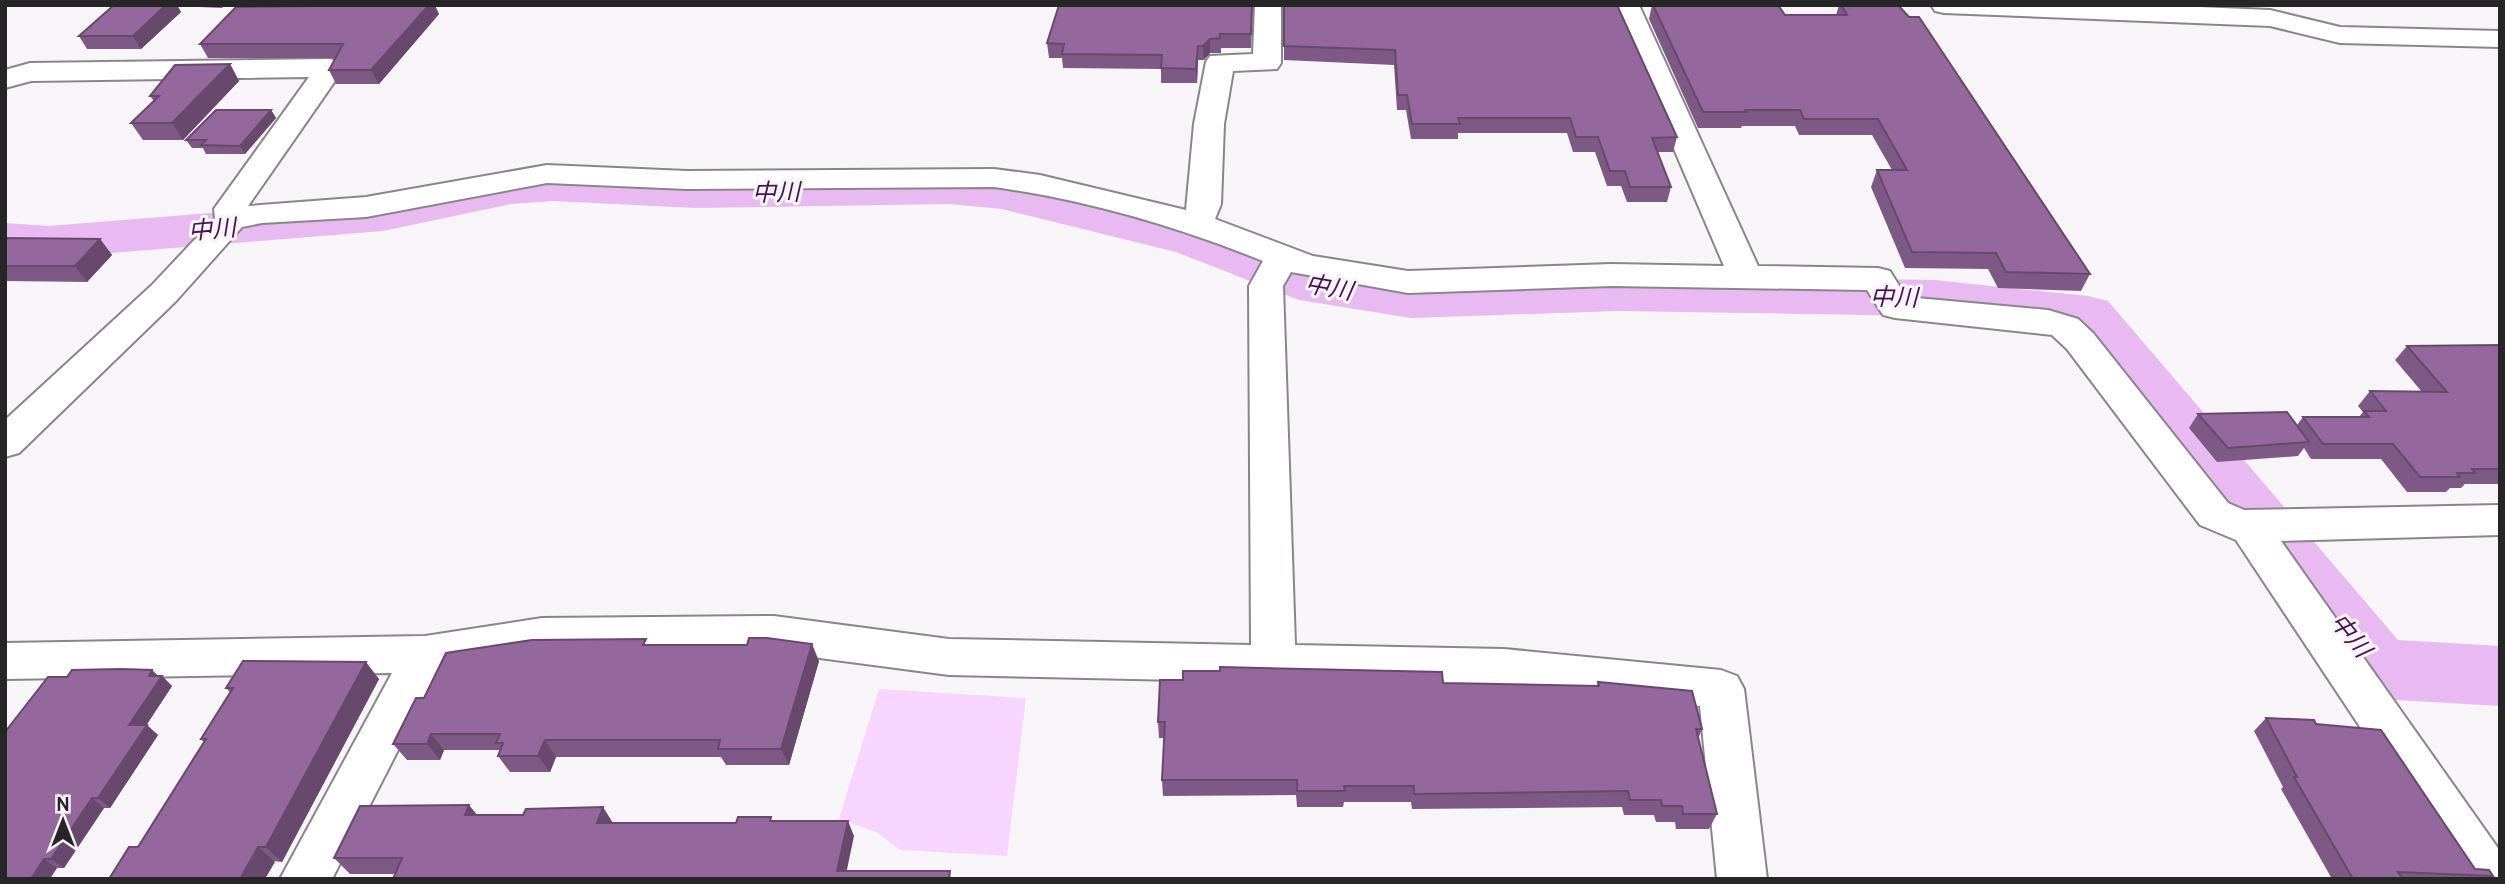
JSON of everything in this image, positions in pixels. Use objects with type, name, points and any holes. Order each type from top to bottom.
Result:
[{"type":"street","points":[[1197,223],[1205,204],[1209,124],[1220,62],[1267,63],[1268,5]]},
{"type":"street","points":[[1944,5],[2270,18],[2340,35],[2500,39]]},
{"type":"street","points":[[1636,8],[1746,279]]},
{"type":"street","points":[[5,79],[30,72],[330,68],[230,209],[231,220]]},
{"type":"street","points":[[6,441],[164,293],[231,220],[262,213],[366,208],[547,174],[687,180],[993,178],[1040,184],[1197,223],[1307,266],[1408,282],[1611,275],[1878,279],[1895,307],[2048,322],[2065,327],[2080,341],[2214,514],[2242,526],[2500,520]]},
{"type":"street","points":[[1273,665],[1266,286],[1282,257]]},
{"type":"street","points":[[2247,524],[2490,879]]},
{"type":"street","points":[[5,661],[425,654],[542,636],[774,634],[950,657],[1504,668],[1721,689],[1742,879]]},
{"type":"street","points":[[305,879],[425,654]]},
{"type":"shaded area","points":[[879,689],[1026,698],[1007,856],[900,850],[876,832],[839,819]]},
{"type":"building","points":[[114,5],[166,5],[133,36],[79,36]]},
{"type":"building","points":[[429,5],[371,70],[329,70],[343,44],[200,44],[236,7]]},
{"type":"building","points":[[1059,5],[1252,5],[1251,34],[1220,34],[1220,38],[1210,39],[1203,46],[1198,46],[1196,69],[1161,68],[1162,55],[1062,54],[1064,44],[1047,43]]},
{"type":"building","points":[[1284,5],[1617,5],[1677,137],[1652,138],[1671,187],[1630,187],[1625,171],[1610,171],[1598,137],[1576,137],[1570,118],[1458,118],[1460,124],[1412,124],[1407,95],[1398,95],[1395,50],[1284,46]]},
{"type":"building","points":[[1653,5],[1778,5],[1785,15],[1847,15],[1841,5],[1898,5],[1909,17],[1919,17],[2090,274],[2006,272],[1996,253],[1912,252],[1877,170],[1907,170],[1878,119],[1804,119],[1800,110],[1703,112]]},
{"type":"building","points":[[230,64],[172,123],[131,123],[159,96],[150,96],[175,65]]},
{"type":"building","points":[[216,110],[271,110],[240,146],[201,145],[206,140],[186,140]]},
{"type":"building","points":[[5,238],[100,239],[75,266],[5,266]]},
{"type":"building","points":[[2500,345],[2500,469],[2472,469],[2475,473],[2457,473],[2460,477],[2420,477],[2393,444],[2323,444],[2303,417],[2369,417],[2364,411],[2386,411],[2370,391],[2447,392],[2407,346]]},
{"type":"building","points":[[2287,412],[2309,442],[2228,448],[2198,414]]},
{"type":"building","points":[[749,638],[812,644],[781,749],[718,749],[720,740],[545,740],[538,756],[498,756],[503,743],[496,743],[500,734],[431,734],[427,744],[393,744],[416,698],[424,698],[446,653],[532,640],[646,639],[643,645],[747,645]]},
{"type":"building","points":[[243,661],[366,662],[266,847],[258,847],[240,879],[109,879],[129,847],[138,847],[206,739],[201,739],[233,688],[226,688]]},
{"type":"building","points":[[1220,667],[1442,672],[1443,683],[1599,686],[1598,682],[1692,691],[1702,729],[1696,729],[1717,814],[1683,814],[1682,806],[1662,806],[1661,800],[1630,800],[1628,791],[1414,794],[1414,786],[1344,786],[1345,791],[1297,791],[1297,780],[1162,780],[1165,722],[1158,722],[1160,680],[1183,680],[1183,671],[1220,671]]},
{"type":"building","points":[[72,670],[152,670],[149,676],[162,676],[129,725],[147,725],[98,798],[92,798],[51,859],[44,859],[31,879],[5,879],[5,732],[48,677],[67,677]]},
{"type":"building","points":[[2266,718],[2314,720],[2316,724],[2381,730],[2475,869],[2489,870],[2493,876],[2398,872],[2403,879],[2353,879],[2294,777],[2297,777]]},
{"type":"building","points":[[469,805],[465,815],[523,815],[526,809],[603,807],[597,823],[736,823],[738,817],[771,817],[770,821],[848,821],[837,871],[950,871],[949,879],[393,879],[402,858],[334,858],[360,806]]},
{"type":"waterway","name":"中川","points":[[5,239],[49,242],[383,215],[511,189],[553,186],[695,193],[949,189],[1002,194],[1195,241],[1299,283],[1411,300],[1617,293],[1934,298],[2088,314],[2379,669],[2500,676]]}]
